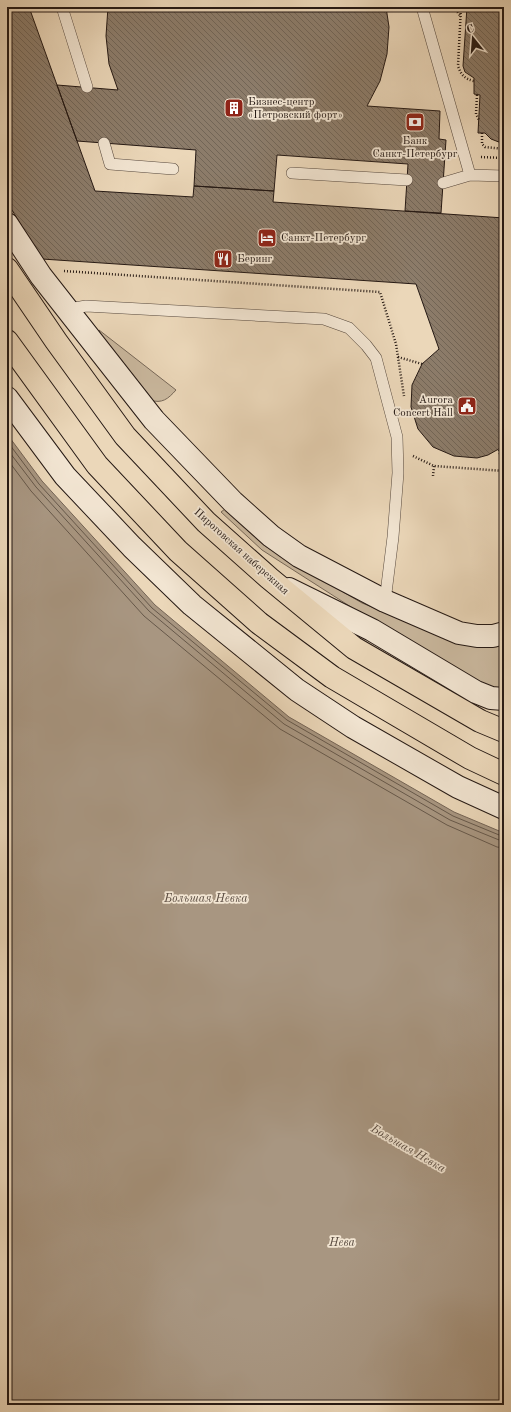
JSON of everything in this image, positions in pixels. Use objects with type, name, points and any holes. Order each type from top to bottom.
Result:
[{"type":"main road","name":"Пироговская набережная","points":[[7,269],[56,341],[125,436],[206,522],[269,578],[354,648],[480,721],[504,731]]},
{"type":"main road","points":[[7,341],[97,465],[178,551],[259,624],[332,677],[470,758],[504,774]]},
{"type":"street","points":[[7,224],[41,276],[69,309],[154,420],[233,502],[271,536],[299,556],[385,601],[459,633],[477,636],[493,636],[504,633]]},
{"type":"street","points":[[7,398],[65,476],[132,547],[192,605],[297,690],[353,727],[458,787],[504,808]]},
{"type":"street","points":[[269,578],[372,630],[476,692],[491,698],[504,699]]},
{"type":"lane","points":[[62,7],[87,87]]},
{"type":"lane","points":[[422,7],[470,175]]},
{"type":"lane","points":[[104,143],[110,164],[173,169]]},
{"type":"lane","points":[[292,174],[407,180]]},
{"type":"lane","points":[[444,183],[470,175],[504,176]]},
{"type":"lane","points":[[69,309],[86,306],[324,319],[349,328],[366,344],[376,358],[397,437],[398,473],[393,537],[385,601]]},
{"type":"path","points":[[454,7],[461,17]]},
{"type":"path","points":[[462,7],[458,66],[461,74],[466,79],[474,81]]},
{"type":"path","points":[[459,49],[464,49]]},
{"type":"path","points":[[477,95],[476,114],[479,120]]},
{"type":"path","points":[[482,133],[482,144],[485,147],[504,149]]},
{"type":"path","points":[[477,156],[504,158]]},
{"type":"path","points":[[60,271],[380,292],[396,344],[405,403]]},
{"type":"path","points":[[398,357],[422,364]]},
{"type":"path","points":[[412,449],[413,457],[434,466],[504,471]]},
{"type":"path","points":[[499,450],[504,471],[503,480]]},
{"type":"path","points":[[433,476],[434,466]]},
{"type":"shaded area","points":[[99,330],[176,390],[164,400],[150,400],[102,341]]},
{"type":"shaded area","points":[[225,509],[265,546],[362,603],[457,641],[504,644],[504,690],[493,690],[426,655],[262,550],[221,512]]},
{"type":"water","points":[[7,434],[42,481],[155,605],[289,717],[454,812],[504,833],[504,1405],[7,1405]]},
{"type":"building","name":"Санкт-Петербург","points":[[7,7],[29,7],[95,191],[193,197],[194,186],[274,191],[273,202],[504,218],[504,446],[488,455],[477,458],[454,456],[433,447],[418,429],[411,407],[412,385],[422,364],[439,349],[416,284],[42,259],[7,202]]},
{"type":"building","name":"Бизнес-центр «Петровский форт»","points":[[108,7],[386,7],[389,27],[387,54],[380,81],[367,106],[440,111],[439,139],[446,140],[441,213],[405,211],[408,164],[277,155],[274,191],[194,186],[196,150],[77,141],[57,85],[118,90],[109,64],[106,36]]},
{"type":"building","points":[[467,7],[504,7],[504,144],[491,139],[485,133],[478,133],[480,95],[474,94],[474,78],[465,72],[463,66]]},
{"type":"place","name":"Бизнес-центр «Петровский форт»","points":[[234,108]]},
{"type":"place","name":"Банк Санкт-Петербург","points":[[415,122]]},
{"type":"place","name":"Санкт-Петербург","points":[[267,238]]},
{"type":"place","name":"Беринг","points":[[223,259]]},
{"type":"place","name":"Aurora Concert Hall","points":[[467,406]]},
{"type":"water label","name":"Большая Невка","points":[[206,899]]},
{"type":"water label","name":"Большая Невка","points":[[408,1149]]},
{"type":"water label","name":"Нева","points":[[342,1243]]}]
